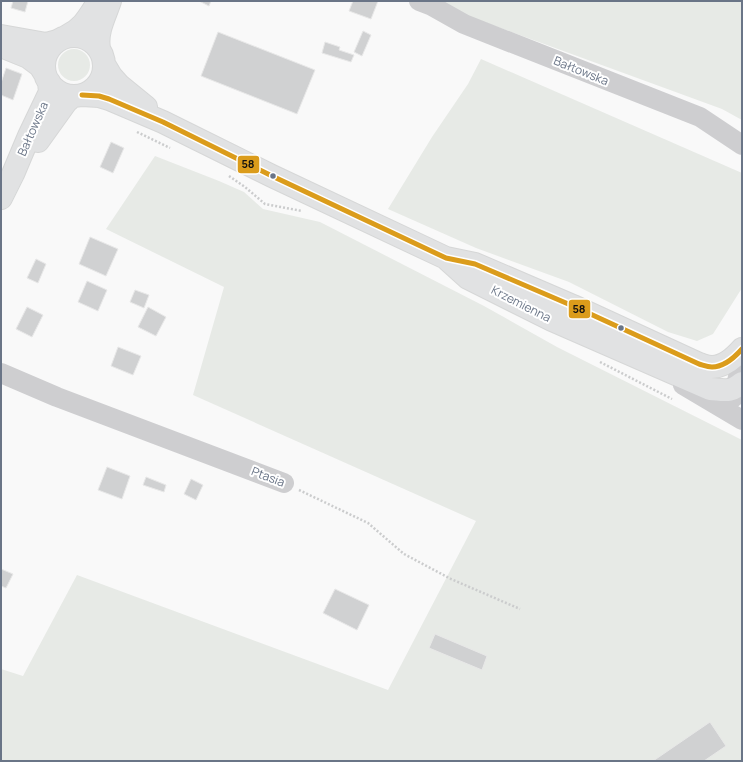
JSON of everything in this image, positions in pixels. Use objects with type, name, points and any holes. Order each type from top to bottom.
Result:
[{"type":"main road","points":[[47,78],[44,65],[46,55],[50,47],[75,33],[82,26],[99,1]]},
{"type":"main road","points":[[1,46],[28,57],[40,66],[56,89],[64,94],[78,95],[91,91],[103,76],[102,57],[98,42],[100,30],[110,1]]},
{"type":"main road","points":[[1,36],[46,44],[75,35],[93,41],[102,57]]},
{"type":"main road","name":"Krzemienna","points":[[102,57],[110,76],[163,122]]},
{"type":"main road","name":"Bałtowska","points":[[1,198],[50,92],[47,78]]},
{"type":"main road","name":"Krzemienna","points":[[78,95],[99,96],[109,99],[163,122],[272,176],[446,258],[475,264],[573,306],[699,364],[711,367],[722,366],[736,356],[742,349]]},
{"type":"main road","name":"Bałtowska","points":[[13,174],[66,102],[78,95]]},
{"type":"main road","name":"Krzemienna","points":[[446,258],[468,278],[552,320],[710,389],[726,390],[740,388]]},
{"type":"street","name":"Bałtowska","points":[[419,1],[432,6],[464,24],[700,117],[742,145]]},
{"type":"street","name":"Krzemienna","points":[[624,351],[742,420]]},
{"type":"street","points":[[742,360],[740,388],[733,398],[742,415]]},
{"type":"street","name":"Krzemienna","points":[[699,364],[710,374],[740,388]]},
{"type":"street","name":"Ptasia","points":[[1,373],[57,397],[284,483]]},
{"type":"path","points":[[133,129],[139,134],[173,149]]},
{"type":"path","points":[[226,175],[245,187],[264,204],[308,213]]},
{"type":"path","points":[[594,360],[672,399]]},
{"type":"path","name":"Ptasia","points":[[284,483],[368,523],[404,554],[451,579],[520,609]]},
{"type":"shaded area","points":[[427,1],[742,2],[742,120],[722,109]]},
{"type":"shaded area","points":[[71,49],[77,49],[86,53],[90,65],[86,77],[77,81],[71,81],[62,77],[58,68],[58,62],[62,53]]},
{"type":"shaded area","points":[[481,59],[742,173],[742,288],[713,334],[697,341],[668,332],[569,282],[476,248],[388,209],[432,137],[468,84]]},
{"type":"shaded area","points":[[155,156],[244,192],[263,209],[320,222],[484,306],[557,347],[742,440],[742,761],[1,761],[1,669],[23,676],[77,575],[388,690],[476,521],[193,395],[224,287],[106,229]]},
{"type":"building","points":[[13,1],[28,1],[25,12],[11,8]]},
{"type":"building","points":[[199,1],[211,1],[209,6]]},
{"type":"building","points":[[353,1],[378,1],[371,19],[349,11]]},
{"type":"building","points":[[363,31],[371,35],[362,56],[354,52]]},
{"type":"building","points":[[218,32],[315,70],[297,114],[201,76]]},
{"type":"building","points":[[325,42],[340,47],[339,50],[354,55],[351,62],[322,53]]},
{"type":"building","points":[[6,68],[22,74],[13,100],[1,95],[1,83]]},
{"type":"building","points":[[111,142],[124,148],[113,173],[100,167]]},
{"type":"building","points":[[90,237],[118,249],[106,276],[79,264]]},
{"type":"building","points":[[36,259],[46,264],[38,283],[27,278]]},
{"type":"building","points":[[87,281],[107,290],[98,311],[78,302]]},
{"type":"building","points":[[135,290],[149,295],[144,308],[130,302]]},
{"type":"building","points":[[27,307],[43,315],[32,337],[16,329]]},
{"type":"building","points":[[148,307],[166,317],[156,336],[138,327]]},
{"type":"building","points":[[118,347],[141,356],[133,375],[111,366]]},
{"type":"building","points":[[107,467],[130,476],[122,499],[98,490]]},
{"type":"building","points":[[146,477],[166,485],[164,492],[143,485]]},
{"type":"building","points":[[191,479],[203,485],[196,500],[184,494]]},
{"type":"building","points":[[1,569],[13,574],[6,588],[1,586]]},
{"type":"building","points":[[335,589],[369,605],[357,630],[323,613]]},
{"type":"building","points":[[435,634],[487,656],[482,670],[429,648]]},
{"type":"building","points":[[710,722],[726,746],[704,761],[653,761]]},
{"type":"transit line","name":"58","points":[[82,95],[99,96],[109,99],[163,122],[272,176],[446,258],[475,264],[573,306],[699,364],[710,367],[725,364],[742,349]]}]
